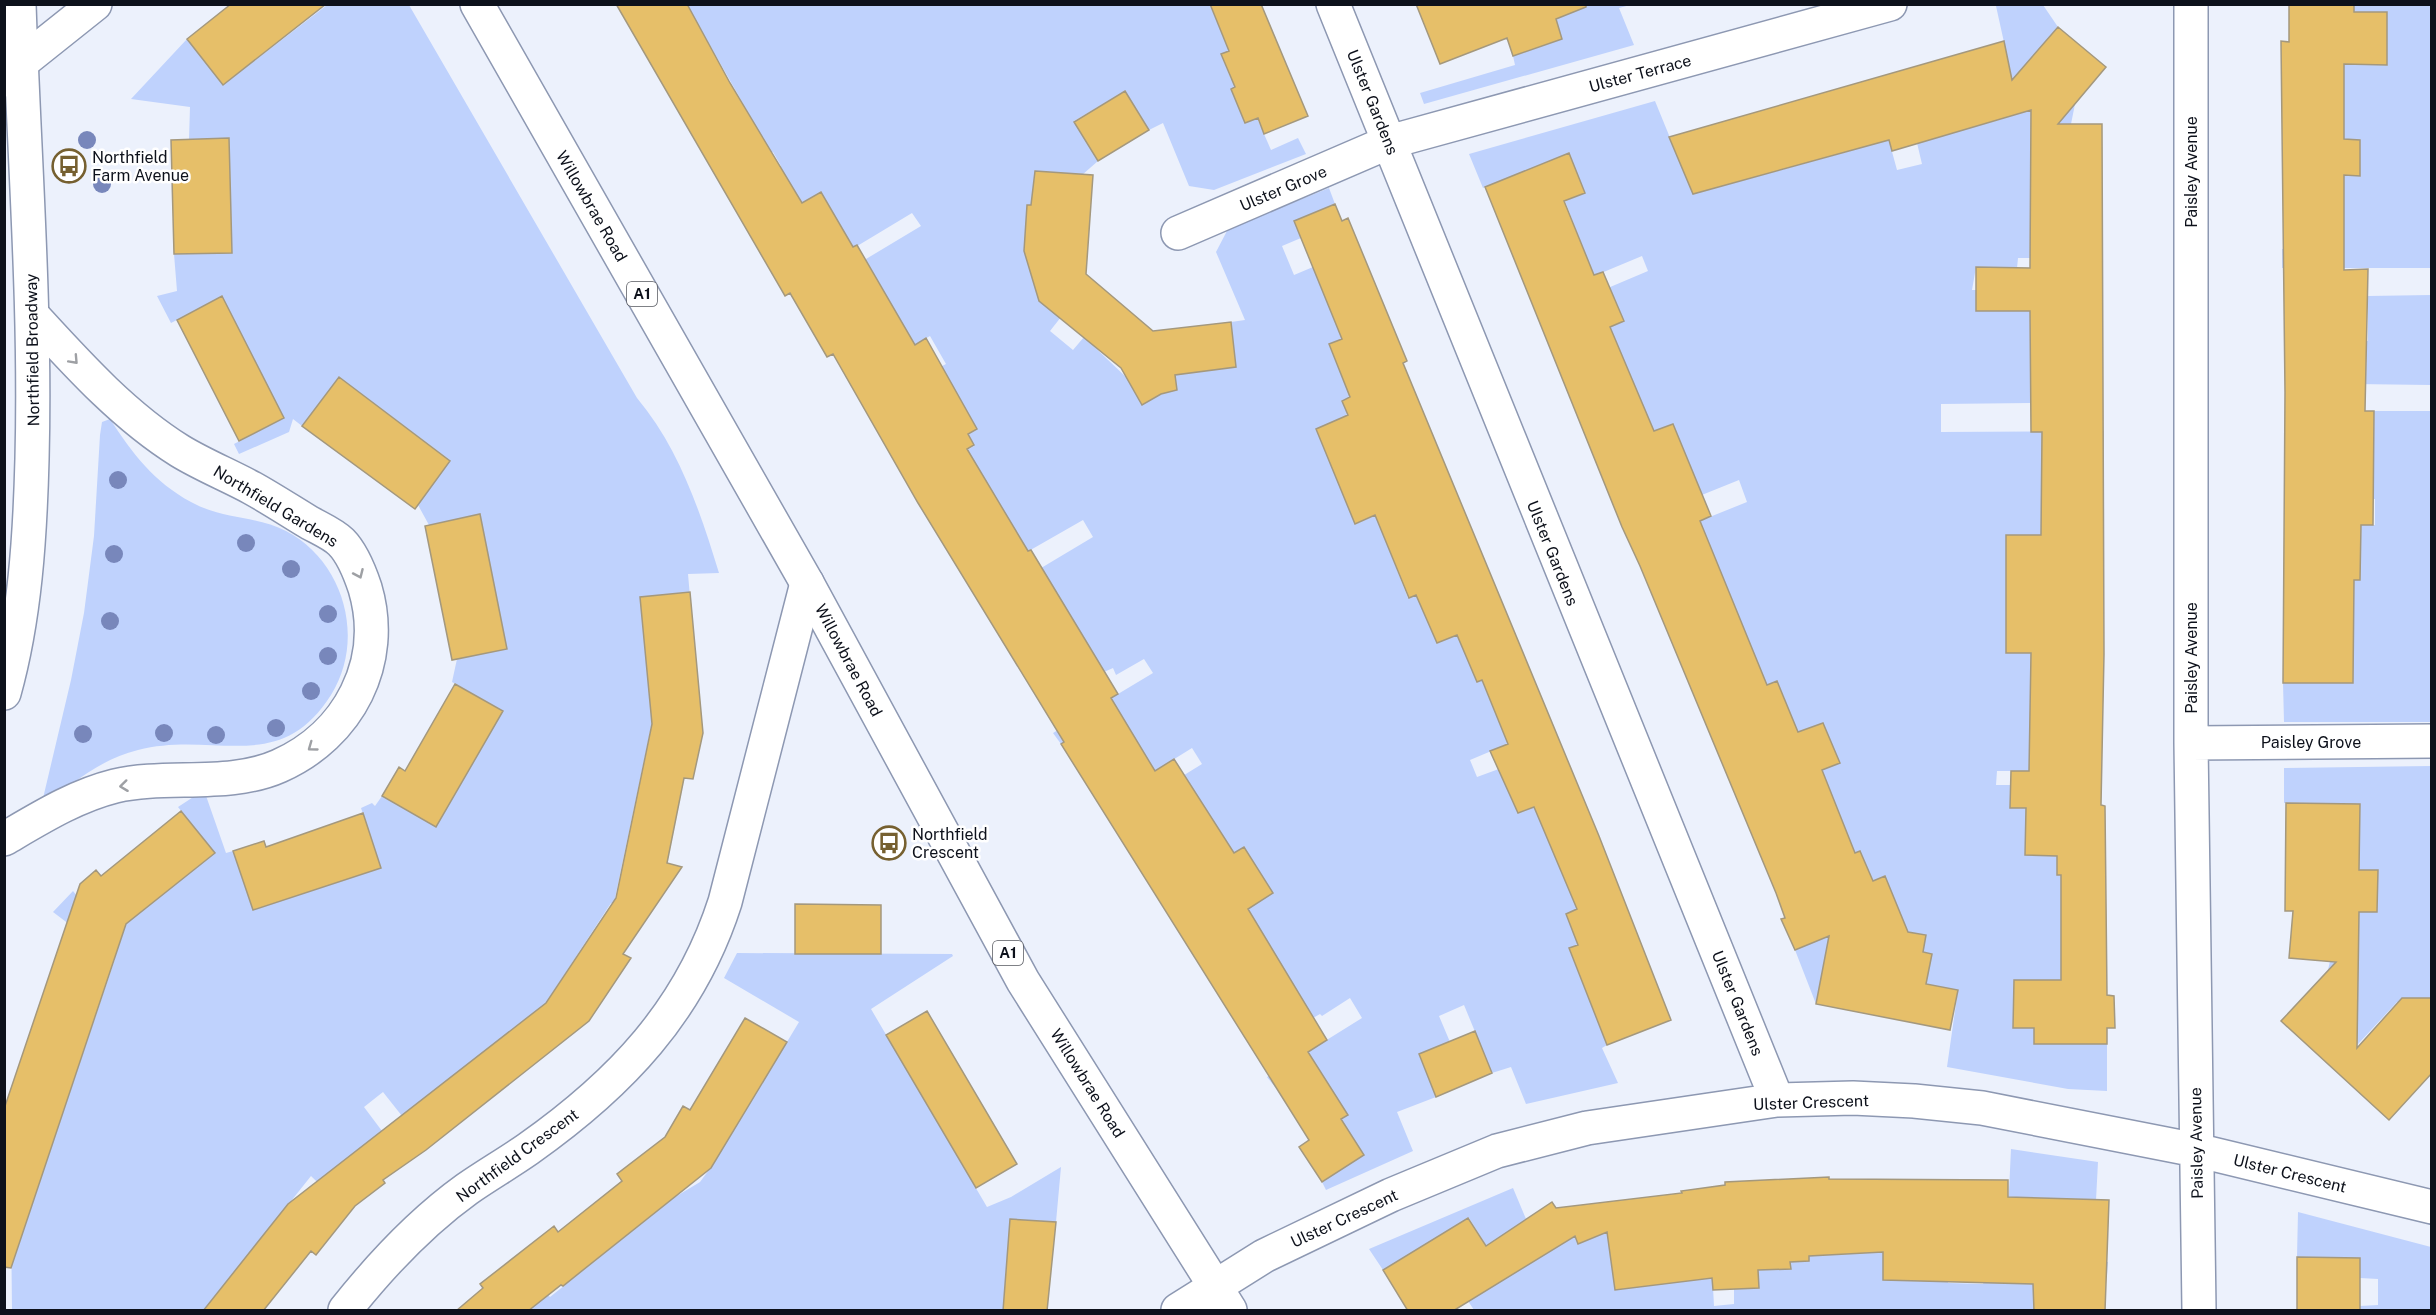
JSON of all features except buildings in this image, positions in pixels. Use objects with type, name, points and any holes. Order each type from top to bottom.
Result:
[{"type":"street","name":"Northfield Broadway","points":[[4,693],[21,608],[31,512],[34,317],[13,72],[19,4]]},
{"type":"street","points":[[13,72],[95,4]]},
{"type":"street","name":"Willowbrae Road","points":[[477,4],[807,583],[1023,981],[1222,1298]]},
{"type":"street","name":"Ulster Gardens","points":[[1333,4],[1581,622],[1777,1100]]},
{"type":"street","name":"Ulster Terrace","points":[[1389,142],[1890,4]]},
{"type":"street","name":"Paisley Avenue","points":[[2192,4],[2191,742],[2199,1311]]},
{"type":"street","name":"Ulster Grove","points":[[1178,233],[1389,142]]},
{"type":"street","name":"Northfield Gardens","points":[[4,839],[60,806],[116,786],[247,774],[277,767],[311,749],[336,727],[354,702],[365,677],[372,636],[371,608],[360,574],[342,542],[252,488],[180,451],[142,423],[89,376],[34,317]]},
{"type":"street","name":"Northfield Crescent","points":[[345,1311],[370,1279],[420,1229],[466,1190],[530,1148],[603,1089],[647,1044],[676,1007],[707,951],[725,902],[807,583]]},
{"type":"street","name":"Paisley Grove","points":[[2191,742],[2432,741]]},
{"type":"street","name":"Ulster Crescent","points":[[1178,1311],[1222,1298],[1264,1256],[1391,1195],[1497,1150],[1587,1128],[1777,1100],[1853,1098],[1982,1108],[2196,1150],[2432,1207]]},
{"type":"shaded area","points":[[2000,4],[2043,5],[2058,27],[2027,63],[2075,104],[2071,124],[2041,123],[2031,258],[2018,258],[2017,268],[1976,267],[1972,290],[1976,290],[1977,311],[2030,311],[2030,403],[1941,404],[1941,432],[2104,431],[2104,449],[2043,449],[2043,535],[2006,535],[2006,653],[2031,653],[2029,771],[1997,771],[1996,785],[2011,785],[2010,808],[2057,809],[2057,827],[2025,827],[2025,855],[2057,856],[2057,874],[2061,875],[2061,946],[2107,946],[2107,980],[2014,980],[2013,1027],[2034,1028],[2035,1044],[2107,1044],[2107,1091],[2068,1089],[1947,1067],[1958,990],[1926,984],[1932,954],[1923,952],[1925,935],[1903,931],[1816,1004],[1795,950],[1820,939],[1890,889],[1885,877],[1873,881],[1860,851],[1838,860],[1821,771],[1839,762],[1823,723],[1788,737],[1774,703],[1785,699],[1777,681],[1767,685],[1660,537],[1747,502],[1739,480],[1682,503],[1686,457],[1673,424],[1653,432],[1610,327],[1624,321],[1615,299],[1601,304],[1596,293],[1648,271],[1642,256],[1594,276],[1565,201],[1585,193],[1569,154],[1483,188],[1469,154],[1655,101],[1693,194],[1850,151],[1882,115],[1897,170],[1922,164],[1917,143],[2002,119],[2011,74],[1996,6]]},
{"type":"shaded area","points":[[327,5],[409,5],[637,398],[652,417],[676,459],[696,504],[719,573],[688,574],[702,733],[651,727],[614,903],[611,903],[534,1021],[402,1116],[383,1092],[364,1107],[382,1131],[359,1203],[348,1212],[311,1176],[204,1310],[12,1310],[11,1219],[28,1216],[115,959],[53,912],[73,891],[110,937],[215,853],[178,807],[204,790],[226,853],[233,851],[253,910],[381,868],[361,808],[372,803],[375,806],[382,796],[503,711],[452,682],[457,659],[507,649],[480,515],[429,525],[418,505],[450,460],[339,377],[302,426],[293,419],[289,432],[239,454],[234,444],[284,418],[222,297],[171,323],[157,296],[177,291],[174,254],[232,252],[229,138],[189,140],[190,107],[131,99],[187,39],[223,85]]},
{"type":"shaded area","points":[[687,5],[1210,5],[1229,51],[1221,55],[1231,79],[1243,83],[1231,89],[1245,123],[1257,118],[1271,150],[1298,138],[1306,154],[1214,190],[1189,186],[1163,123],[1149,130],[1125,91],[1074,121],[1098,161],[1082,175],[1035,172],[1033,187],[1044,206],[1027,205],[1025,237],[1042,239],[1061,317],[1050,331],[1073,350],[1084,337],[1127,378],[1142,405],[1161,394],[1177,390],[1175,375],[1236,367],[1231,322],[1245,320],[1216,252],[1228,229],[1329,188],[1335,204],[1294,221],[1301,238],[1282,246],[1294,275],[1313,267],[1344,338],[1329,345],[1350,397],[1342,401],[1348,415],[1356,524],[1387,510],[1382,532],[1408,598],[1450,581],[1422,609],[1437,643],[1462,633],[1508,744],[1470,760],[1477,777],[1507,766],[1511,799],[1518,813],[1534,807],[1577,909],[1566,914],[1578,945],[1569,949],[1607,1045],[1602,1048],[1618,1083],[1526,1104],[1511,1067],[1492,1073],[1464,1005],[1439,1016],[1450,1042],[1419,1055],[1436,1097],[1397,1112],[1413,1151],[1326,1190],[1322,1182],[1364,1155],[1341,1119],[1348,1115],[1314,1062],[1275,1087],[1267,1077],[1362,1018],[1350,998],[1322,1016],[1320,1014],[1313,1018],[1248,909],[1273,893],[1244,847],[1216,864],[1168,785],[1202,764],[1192,748],[1155,771],[1117,709],[1061,744],[1053,733],[1153,673],[1144,659],[1116,675],[1113,668],[1104,672],[1006,589],[1093,537],[1083,520],[1027,552],[978,468],[945,488],[934,468],[974,446],[968,434],[977,429],[966,409],[950,418],[925,375],[946,364],[930,336],[850,382],[840,366],[905,328],[898,316],[841,274],[921,226],[912,213],[834,260],[837,220],[821,193],[802,203],[791,185],[739,215],[736,212],[772,191],[764,176],[781,166],[773,152],[768,154],[749,114]]},
{"type":"shaded area","points":[[1485,5],[1630,5],[1619,8],[1634,45],[1424,104],[1420,93],[1515,65],[1513,56],[1562,39],[1554,14]]},
{"type":"shaded area","points":[[2354,5],[2431,5],[2431,268],[2282,268],[2282,249],[2344,248],[2344,175],[2360,175],[2360,140],[2344,139],[2298,102],[2281,102],[2281,81],[2343,81],[2344,64],[2386,65],[2354,12]]},
{"type":"shaded area","points":[[2431,295],[2431,385],[2354,384],[2355,341],[2368,341],[2368,296]]},
{"type":"shaded area","points":[[2374,411],[2431,411],[2431,722],[2284,722],[2283,683],[2354,580],[2360,580],[2360,525],[2375,525],[2375,499],[2360,499],[2374,474]]},
{"type":"shaded area","points":[[110,419],[145,466],[178,494],[214,512],[275,526],[306,544],[322,561],[335,581],[343,603],[347,626],[347,650],[341,673],[331,695],[311,720],[290,735],[267,743],[243,746],[166,745],[124,754],[97,767],[40,811],[71,680],[84,613],[94,536],[100,435],[102,422]]},
{"type":"shaded area","points":[[2431,766],[2431,1033],[2397,1002],[2334,1070],[2325,1062],[2357,1028],[2352,993],[2328,970],[2330,961],[2359,912],[2377,912],[2378,870],[2359,870],[2360,804],[2284,803],[2284,768]]},
{"type":"shaded area","points":[[737,953],[952,954],[953,956],[871,1009],[987,1207],[1011,1197],[1061,1167],[1056,1222],[1010,1219],[1003,1310],[528,1310],[547,1294],[550,1297],[675,1197],[700,1182],[714,1163],[799,1022],[724,978]]},
{"type":"shaded area","points":[[2011,1149],[2098,1162],[2096,1200],[2029,1198],[2028,1260],[2108,1262],[2107,1275],[2034,1276],[2034,1310],[1474,1310],[1468,1301],[1506,1277],[1469,1218],[1383,1270],[1369,1249],[1513,1188],[1526,1219],[1546,1254],[1572,1238],[1566,1214],[1578,1244],[1595,1237],[1603,1203],[1616,1290],[1668,1283],[1712,1268],[1714,1306],[1734,1304],[1734,1289],[1759,1288],[1758,1270],[1790,1269],[1790,1262],[1809,1261],[1809,1256],[1883,1252],[1883,1280],[1916,1280],[1948,1253],[1948,1283],[1983,1284],[2008,1212]]},
{"type":"shaded area","points":[[2298,1212],[2431,1247],[2431,1310],[2360,1310],[2360,1306],[2378,1305],[2378,1279],[2360,1278],[2360,1258],[2297,1257]]},
{"type":"place","name":"Northfield Farm Avenue","points":[[69,166]]},
{"type":"place","name":"Northfield Crescent","points":[[889,843]]}]
